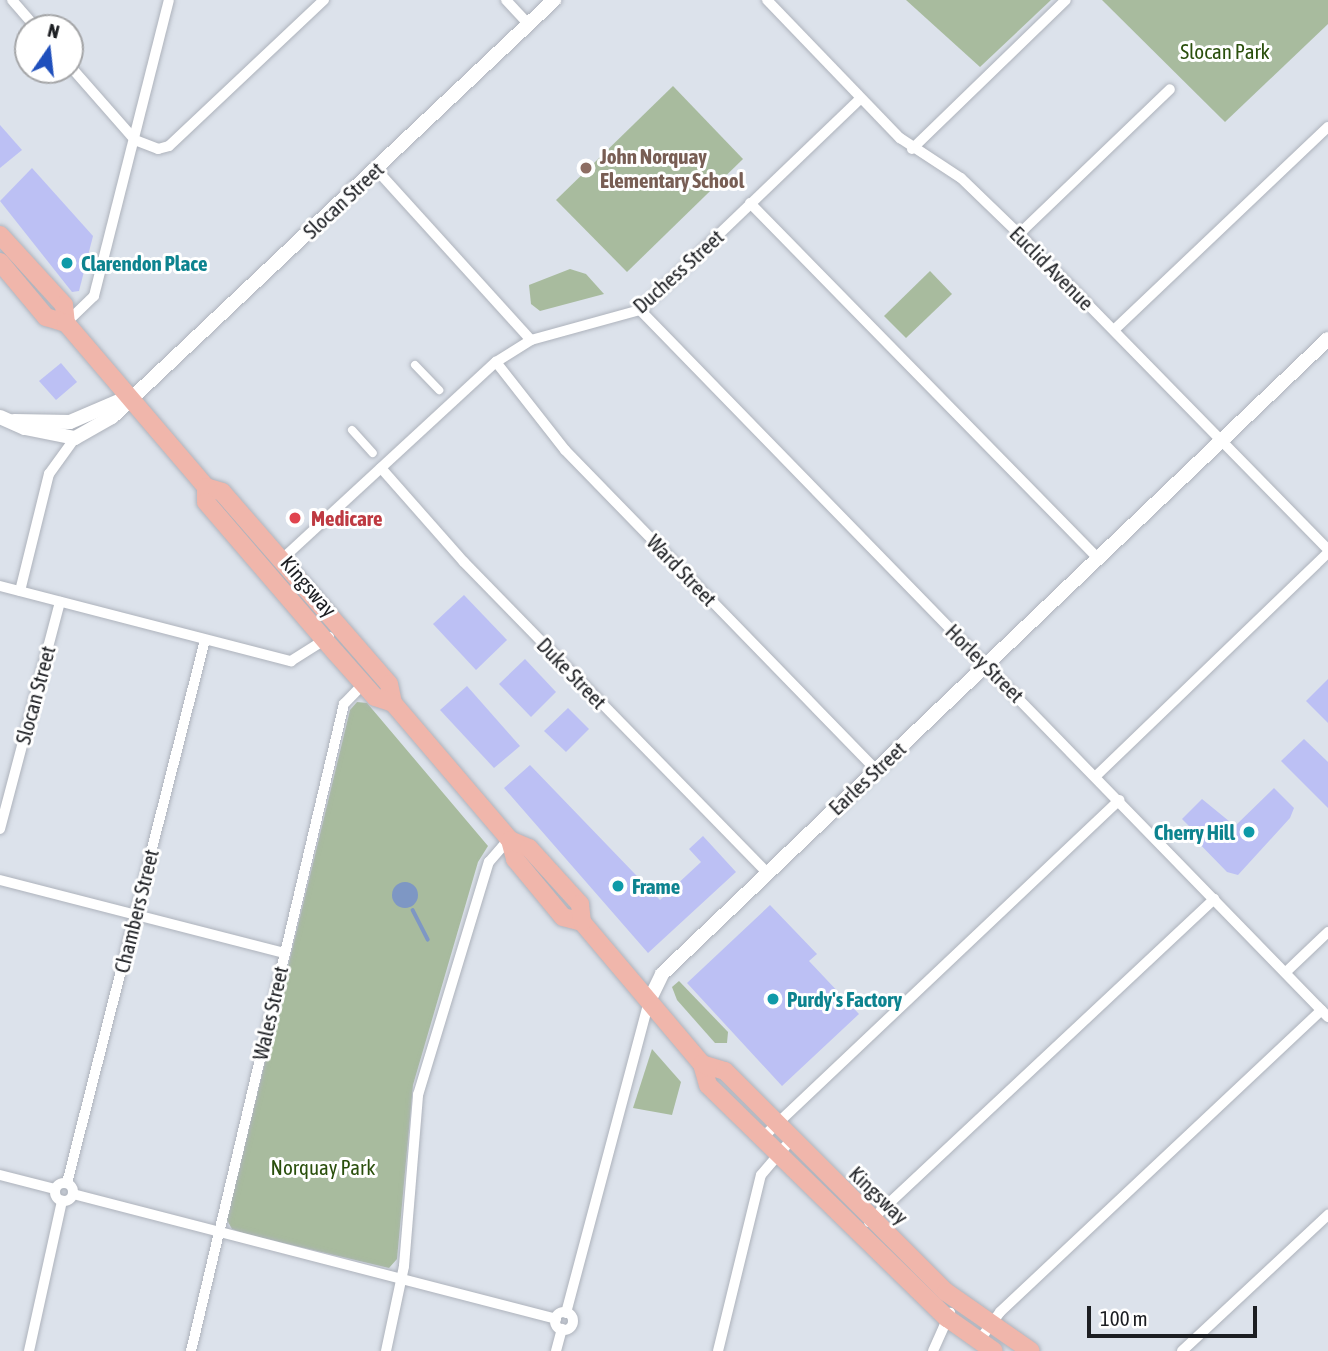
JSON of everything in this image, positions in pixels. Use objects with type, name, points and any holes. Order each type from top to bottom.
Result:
[{"type":"main road","name":"Kingsway","points":[[0,235],[64,305],[66,323]]},
{"type":"main road","name":"Kingsway","points":[[0,262],[46,317],[66,323],[206,487],[222,492],[280,561],[364,684],[375,697],[393,703]]},
{"type":"main road","name":"Kingsway","points":[[206,487],[206,502],[332,635],[389,684],[393,703],[510,840],[515,859],[563,917],[582,922],[702,1064],[708,1085],[778,1154],[864,1226],[957,1302],[1031,1351]]},
{"type":"main road","name":"Kingsway","points":[[702,1064],[724,1072],[790,1140],[947,1318],[987,1346]]},
{"type":"street","points":[[12,0],[24,14]]},
{"type":"street","points":[[66,323],[94,296],[169,0]]},
{"type":"street","points":[[84,82],[145,148],[169,145],[324,0]]},
{"type":"street","points":[[506,0],[528,24]]},
{"type":"street","name":"Slocan Street","points":[[20,591],[49,474],[75,438],[112,417],[130,397],[554,0]]},
{"type":"street","name":"Euclid Avenue","points":[[766,0],[860,100],[912,149],[961,178],[1223,440],[1328,551]]},
{"type":"street","points":[[912,149],[1066,0]]},
{"type":"street","points":[[1018,234],[1170,89]]},
{"type":"street","name":"Duchess Street","points":[[280,561],[496,362],[531,340],[640,310],[860,100]]},
{"type":"street","points":[[1114,330],[1328,127]]},
{"type":"street","points":[[375,169],[531,340]]},
{"type":"street","points":[[750,203],[1099,559]]},
{"type":"street","name":"Horley Street","points":[[640,310],[1325,1013]]},
{"type":"street","name":"Earles Street","points":[[562,1329],[573,1322],[566,1313],[649,1001],[659,978],[1328,339]]},
{"type":"street","name":"Ward Street","points":[[496,362],[565,450],[876,771]]},
{"type":"street","points":[[415,365],[439,390]]},
{"type":"street","name":"Slocan Street","points":[[7,419],[70,422],[130,397]]},
{"type":"street","points":[[7,419],[24,428],[75,438]]},
{"type":"street","points":[[352,430],[373,453]]},
{"type":"street","name":"Duke Street","points":[[382,468],[464,562],[767,873]]},
{"type":"street","points":[[1096,776],[1328,551]]},
{"type":"street","points":[[0,586],[291,661],[332,635]]},
{"type":"street","name":"Slocan Street","points":[[0,829],[60,602]]},
{"type":"street","name":"Chambers Street","points":[[67,1182],[205,639]]},
{"type":"street","name":"Wales Street","points":[[191,1351],[344,704],[364,684]]},
{"type":"street","points":[[762,1138],[1119,800]]},
{"type":"street","points":[[386,1351],[402,1279],[416,1105],[489,862],[510,840]]},
{"type":"street","points":[[0,880],[284,953]]},
{"type":"street","points":[[864,1226],[1214,899]]},
{"type":"street","points":[[1286,972],[1328,932]]},
{"type":"street","points":[[987,1346],[990,1326],[1325,1013]]},
{"type":"street","points":[[718,1351],[761,1175],[790,1140]]},
{"type":"street","points":[[0,1175],[55,1189],[67,1182],[73,1194]]},
{"type":"street","points":[[29,1351],[62,1201],[55,1189]]},
{"type":"street","points":[[62,1201],[73,1194],[556,1319],[562,1329],[556,1351]]},
{"type":"street","points":[[1182,1351],[1328,1215]]},
{"type":"street","points":[[933,1351],[957,1302]]},
{"type":"street","points":[[556,1319],[566,1313]]},
{"type":"green space","points":[[906,0],[1051,0],[980,67]]},
{"type":"green space","name":"Slocan Park","points":[[1102,0],[1328,0],[1328,24],[1225,122]]},
{"type":"green space","points":[[673,86],[743,159],[627,272],[556,200]]},
{"type":"green space","points":[[570,269],[586,274],[604,294],[540,311],[531,304],[529,285]]},
{"type":"green space","points":[[930,271],[952,294],[906,338],[884,316]]},
{"type":"green space","name":"Norquay Park","points":[[357,702],[367,703],[488,846],[478,862],[413,1085],[397,1259],[389,1268],[246,1234],[232,1229],[227,1220],[350,710]]},
{"type":"green space","points":[[679,981],[728,1032],[727,1043],[715,1043],[677,1000],[672,987]]},
{"type":"green space","points":[[652,1049],[681,1082],[672,1115],[633,1108]]},
{"type":"water","points":[[405,882],[414,886],[418,895],[414,904],[405,908],[396,904],[392,895],[396,886]]},
{"type":"building","points":[[0,125],[22,150],[0,168]]},
{"type":"building","name":"Clarendon Place","points":[[32,168],[93,236],[79,291],[72,292],[0,201]]},
{"type":"building","points":[[61,363],[77,382],[56,400],[39,381]]},
{"type":"building","points":[[464,595],[507,640],[476,670],[433,624]]},
{"type":"building","points":[[525,659],[556,692],[531,717],[499,684]]},
{"type":"building","points":[[1328,679],[1328,723],[1306,701]]},
{"type":"building","points":[[467,686],[520,746],[494,768],[440,710]]},
{"type":"building","points":[[568,708],[589,729],[566,752],[544,731]]},
{"type":"building","points":[[1304,739],[1328,762],[1328,808],[1281,761]]},
{"type":"building","name":"Frame","points":[[530,765],[660,900],[701,862],[689,849],[703,836],[736,872],[648,953],[504,788]]},
{"type":"building","name":"Cherry Hill","points":[[1274,788],[1294,808],[1290,818],[1238,875],[1227,872],[1186,830],[1189,826],[1182,819],[1202,799],[1235,826]]},
{"type":"building","name":"Purdy's Factory","points":[[770,905],[817,954],[809,961],[859,1014],[782,1086],[687,983]]},
{"type":"waterway","points":[[413,910],[428,939]]},
{"type":"place","name":"John Norquay Elementary School","points":[[586,168]]},
{"type":"place","name":"Clarendon Place","points":[[67,263]]},
{"type":"place","name":"Medicare","points":[[295,518]]},
{"type":"place","name":"Cherry Hill","points":[[1249,832]]},
{"type":"place","name":"Frame","points":[[618,886]]},
{"type":"place","name":"Purdy's Factory","points":[[773,999]]}]
